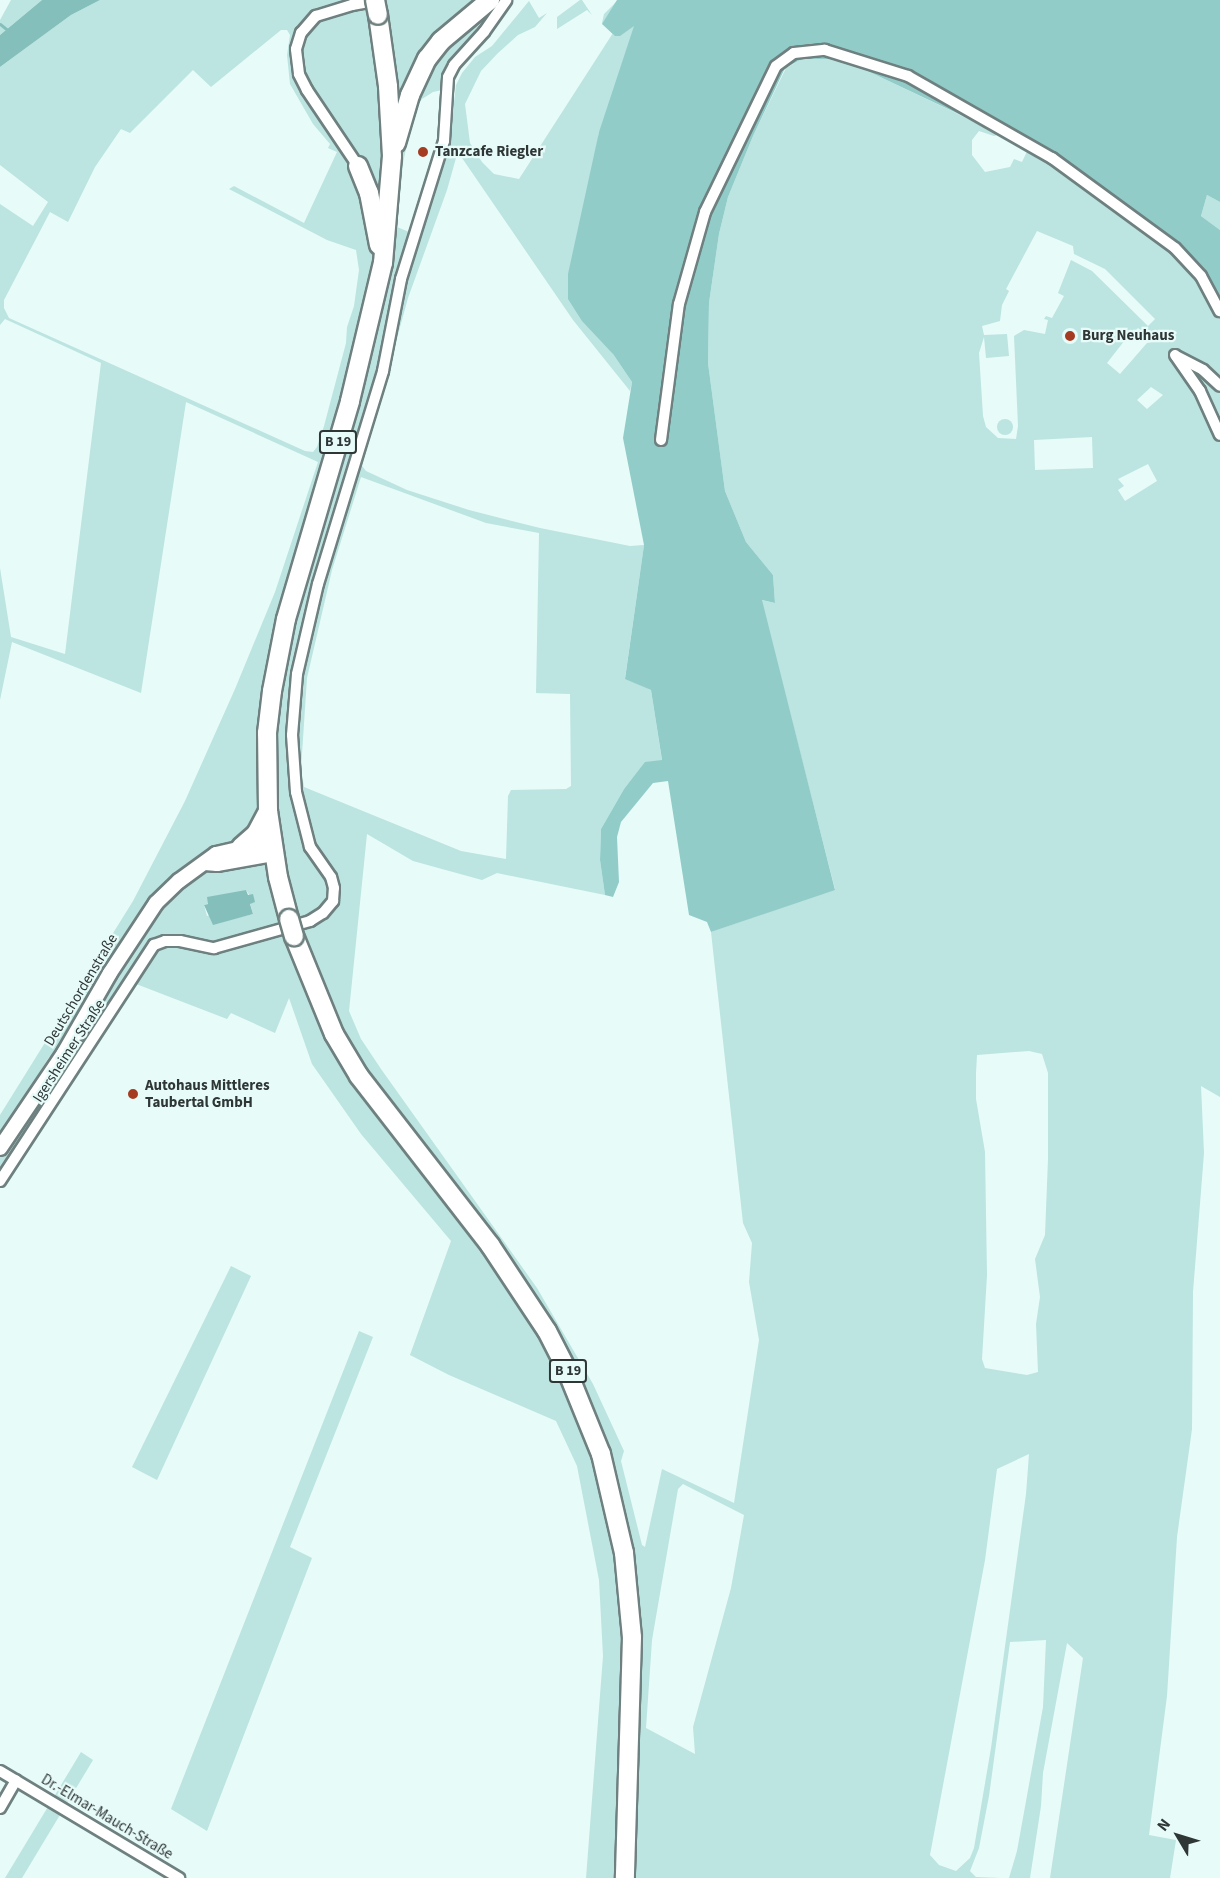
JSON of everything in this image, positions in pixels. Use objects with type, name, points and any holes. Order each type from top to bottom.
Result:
[{"type":"main road","points":[[392,156],[410,95],[427,59],[441,41],[490,0]]},
{"type":"main road","name":"B 19","points":[[377,5],[388,86],[392,156],[382,263],[368,333],[293,592],[279,652],[267,733],[268,811],[273,848],[292,927],[334,1034],[359,1076],[507,1268],[547,1331],[566,1368],[601,1454],[624,1553],[632,1637],[625,1878]]},
{"type":"main road","points":[[358,166],[369,193],[382,263]]},
{"type":"main road","points":[[241,847],[256,834],[268,811]]},
{"type":"street","name":"Igersheimer Straße","points":[[0,1181],[154,945],[165,941],[214,948],[310,921],[323,913],[333,901],[334,888],[331,877],[310,847],[296,792],[292,735],[297,674],[318,584],[383,371],[401,279],[444,141],[446,91],[451,71],[506,0]]},
{"type":"street","points":[[358,166],[306,90],[299,74],[296,49],[300,33],[316,16],[352,5],[377,5]]},
{"type":"street","points":[[661,440],[679,304],[705,212],[776,66],[794,53],[825,50],[908,76],[1037,149],[1176,248],[1201,276],[1220,311]]},
{"type":"street","points":[[1220,386],[1203,370],[1175,355],[1200,391],[1220,435]]},
{"type":"street","name":"Deutschordenstraße","points":[[0,1148],[64,1053],[145,916],[166,892],[216,854],[241,847],[273,848]]},
{"type":"street","points":[[205,863],[217,864],[273,848]]},
{"type":"street","points":[[0,1771],[16,1780]]},
{"type":"street","name":"Dr.-Elmar-Mauch-Straße","points":[[0,1808],[16,1780],[179,1878]]},
{"type":"shaded area","points":[[11,0],[42,0],[0,35],[0,20]]},
{"type":"shaded area","points":[[42,0],[100,0],[71,15],[0,67],[0,35]]},
{"type":"shaded area","points":[[100,0],[506,0],[442,90],[433,92],[422,99],[414,111],[403,163],[397,227],[414,234],[444,142],[445,100],[452,120],[456,85],[462,73],[475,57],[492,46],[529,1],[539,18],[547,13],[535,27],[518,35],[481,71],[465,104],[470,143],[482,162],[494,174],[519,179],[613,34],[602,23],[604,14],[618,0],[700,0],[599,132],[596,151],[613,354],[632,382],[630,391],[573,320],[460,155],[456,158],[447,190],[408,298],[362,466],[366,471],[407,490],[469,510],[540,528],[630,546],[644,545],[625,678],[651,690],[662,761],[645,763],[624,789],[601,829],[600,860],[605,895],[497,873],[482,880],[413,861],[367,834],[349,1011],[361,1039],[381,1069],[537,1288],[593,1384],[624,1451],[621,1461],[642,1545],[645,1547],[662,1469],[734,1503],[759,1340],[749,1282],[752,1243],[743,1223],[711,932],[835,889],[761,600],[775,603],[773,575],[746,542],[725,491],[708,363],[709,303],[719,234],[728,197],[753,136],[786,68],[802,59],[829,59],[859,67],[1000,134],[994,136],[979,131],[972,140],[972,155],[985,172],[1010,167],[1014,159],[1022,162],[1030,145],[1175,248],[1220,311],[1220,1097],[1201,1086],[1204,1153],[1193,1292],[1192,1429],[1177,1537],[1167,1696],[1149,1835],[1176,1840],[1170,1878],[1050,1878],[1083,1658],[1067,1643],[1043,1773],[1041,1806],[1030,1878],[1009,1878],[1017,1851],[1043,1707],[1046,1640],[1010,1642],[989,1796],[979,1848],[970,1871],[976,1877],[1001,1878],[586,1878],[603,1656],[599,1580],[577,1466],[556,1421],[449,1375],[410,1355],[451,1241],[361,1134],[312,1064],[289,998],[275,1033],[231,1013],[227,1019],[131,982],[0,1181],[0,1115],[133,901],[185,801],[275,592],[318,462],[186,402],[141,693],[12,642],[0,700],[0,568],[11,637],[65,654],[101,363],[5,319],[0,325],[0,204],[33,226],[48,202],[0,165],[0,67],[71,15]],"holes":[[[281,30],[287,30],[290,35],[287,55],[290,84],[313,124],[330,144],[328,148],[337,152],[304,223],[234,186],[229,189],[327,240],[356,250],[359,270],[354,306],[324,426],[313,452],[305,451],[9,318],[4,308],[4,300],[50,212],[68,222],[95,167],[121,129],[130,133],[193,70],[211,87]],[[1037,231],[1073,246],[1074,254],[1105,269],[1155,319],[1148,326],[1092,271],[1071,260],[1058,293],[1064,296],[1052,318],[1046,316],[1044,319],[1048,320],[1045,334],[1024,330],[1014,336],[1018,426],[1016,439],[998,438],[986,427],[983,416],[979,353],[984,337],[986,358],[1009,356],[1007,334],[984,335],[982,326],[1000,321],[1002,305],[1009,291],[1006,289]],[[1138,328],[1151,338],[1152,342],[1147,343],[1120,374],[1107,363],[1132,331]],[[1151,387],[1163,395],[1147,409],[1137,400]],[[1092,437],[1093,468],[1035,470],[1034,440]],[[1148,464],[1157,481],[1125,501],[1118,490],[1124,486],[1118,479]],[[361,477],[486,523],[539,533],[536,693],[570,694],[571,786],[566,789],[511,790],[508,796],[506,859],[461,851],[304,787],[301,769],[307,678],[332,570]],[[246,890],[254,902],[250,903],[253,914],[213,924],[211,915],[207,916],[204,905]],[[66,1048],[17,1123],[20,1105],[49,1057]],[[1029,1051],[1042,1054],[1048,1073],[1045,1235],[1035,1259],[1040,1297],[1036,1324],[1038,1372],[1027,1375],[985,1368],[982,1359],[987,1275],[985,1152],[976,1099],[977,1055]],[[1029,1454],[1026,1494],[991,1748],[974,1848],[970,1858],[956,1871],[939,1865],[930,1855],[985,1560],[997,1469]],[[683,1484],[744,1515],[731,1588],[693,1727],[695,1754],[646,1728],[652,1640],[678,1489]]]},
{"type":"shaded area","points":[[580,0],[592,15],[587,10],[557,29],[557,17]]},
{"type":"shaded area","points":[[617,0],[1220,0],[1220,202],[1207,195],[1201,216],[1220,230],[1220,311],[1175,248],[1052,158],[859,67],[829,59],[802,59],[785,68],[728,197],[719,234],[709,303],[708,363],[725,491],[746,542],[773,575],[775,603],[762,600],[835,890],[711,932],[707,922],[689,915],[668,781],[653,783],[621,822],[617,837],[619,882],[613,897],[605,895],[600,860],[601,829],[624,789],[645,762],[662,760],[651,690],[625,679],[644,545],[623,438],[632,382],[613,354],[582,321],[568,299],[568,274],[599,132],[634,26],[620,36],[615,36],[602,24]]},
{"type":"shaded area","points":[[1207,195],[1220,202],[1220,230],[1201,216]]},
{"type":"shaded area","points":[[1002,419],[1008,419],[1013,427],[1011,433],[1002,435],[997,430],[997,424]]},
{"type":"shaded area","points":[[246,890],[248,895],[253,894],[255,902],[250,904],[253,914],[213,925],[204,905],[208,904],[207,897]]},
{"type":"shaded area","points":[[231,1266],[251,1276],[157,1480],[132,1467]]},
{"type":"shaded area","points":[[359,1331],[373,1337],[290,1547],[312,1558],[207,1831],[171,1809]]},
{"type":"shaded area","points":[[81,1752],[93,1760],[22,1878],[5,1878]]},
{"type":"waterway","points":[[0,24],[10,32]]},
{"type":"place","name":"Tanzcafe Riegler","points":[[423,152]]},
{"type":"place","name":"Burg Neuhaus","points":[[1070,336]]},
{"type":"place","name":"Autohaus Mittleres Taubertal GmbH","points":[[133,1094]]}]
